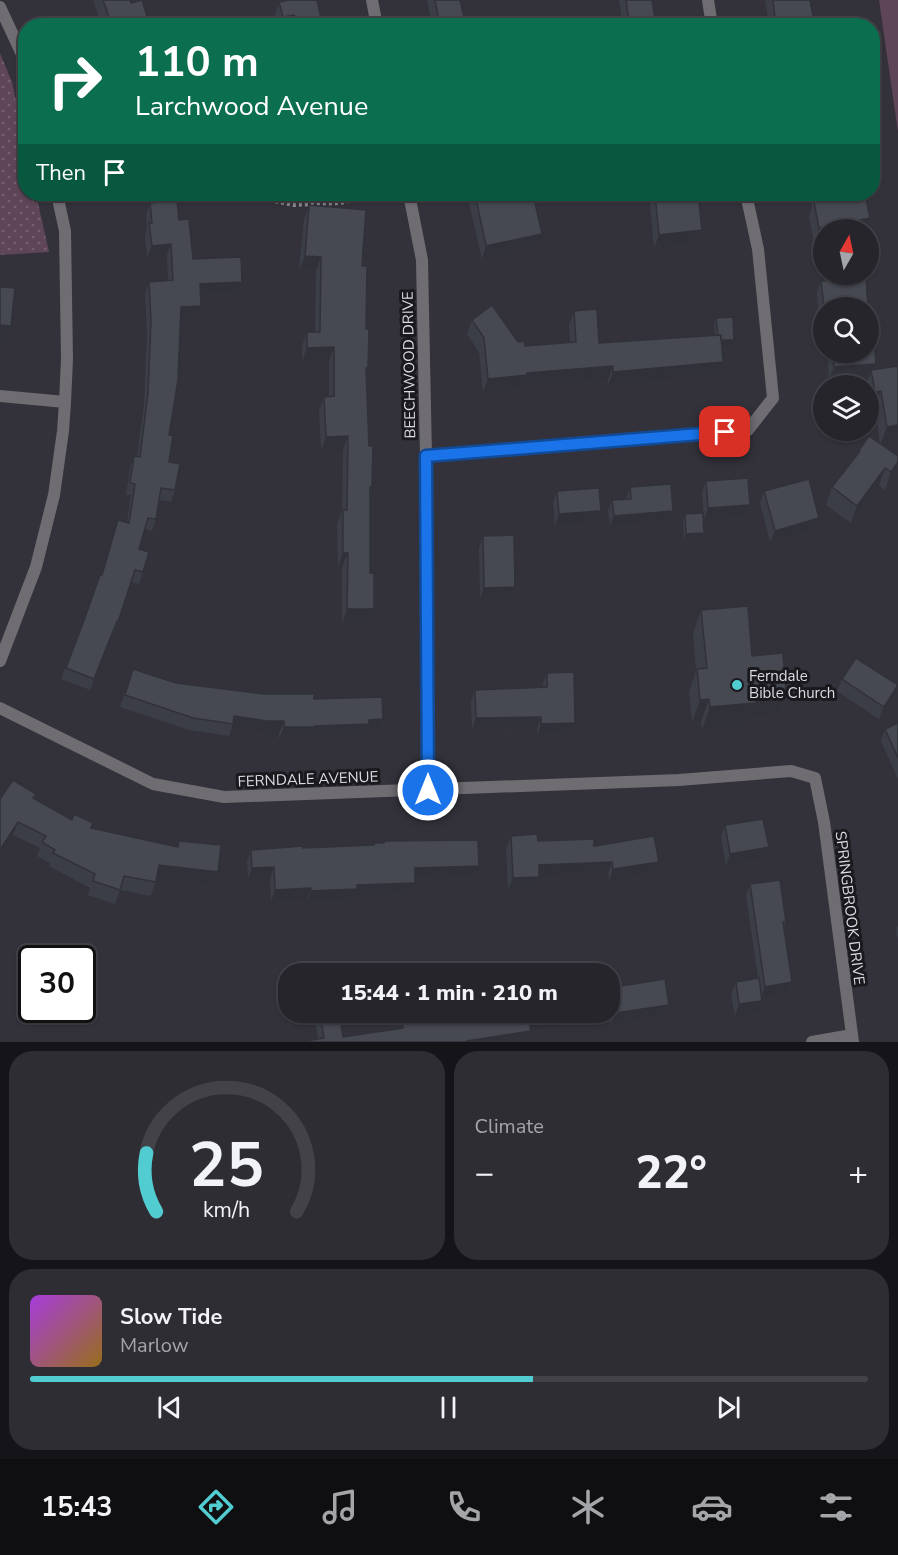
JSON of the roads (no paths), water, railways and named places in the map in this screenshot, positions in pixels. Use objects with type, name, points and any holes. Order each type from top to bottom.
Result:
[{"type":"street","points":[[372,0],[375,18]]},
{"type":"street","points":[[708,0],[711,18]]},
{"type":"street","points":[[0,7],[18,46]]},
{"type":"street","points":[[0,661],[36,567],[54,495],[65,402],[66,359],[65,231],[59,201]]},
{"type":"street","name":"BEECHWOOD DRIVE","points":[[410,201],[422,260],[428,790]]},
{"type":"street","points":[[426,456],[748,430],[773,398],[758,249],[748,201]]},
{"type":"street","points":[[0,396],[65,402]]},
{"type":"street","name":"FERNDALE AVENUE","points":[[0,708],[153,784],[224,797],[679,780],[791,771],[815,778]]},
{"type":"street","name":"SPRINGBROOK DRIVE","points":[[815,778],[824,822],[852,1038]]},
{"type":"street","points":[[812,1042],[852,1038]]},
{"type":"place","name":"Ferndale Bible Church","points":[[737,685]]}]
